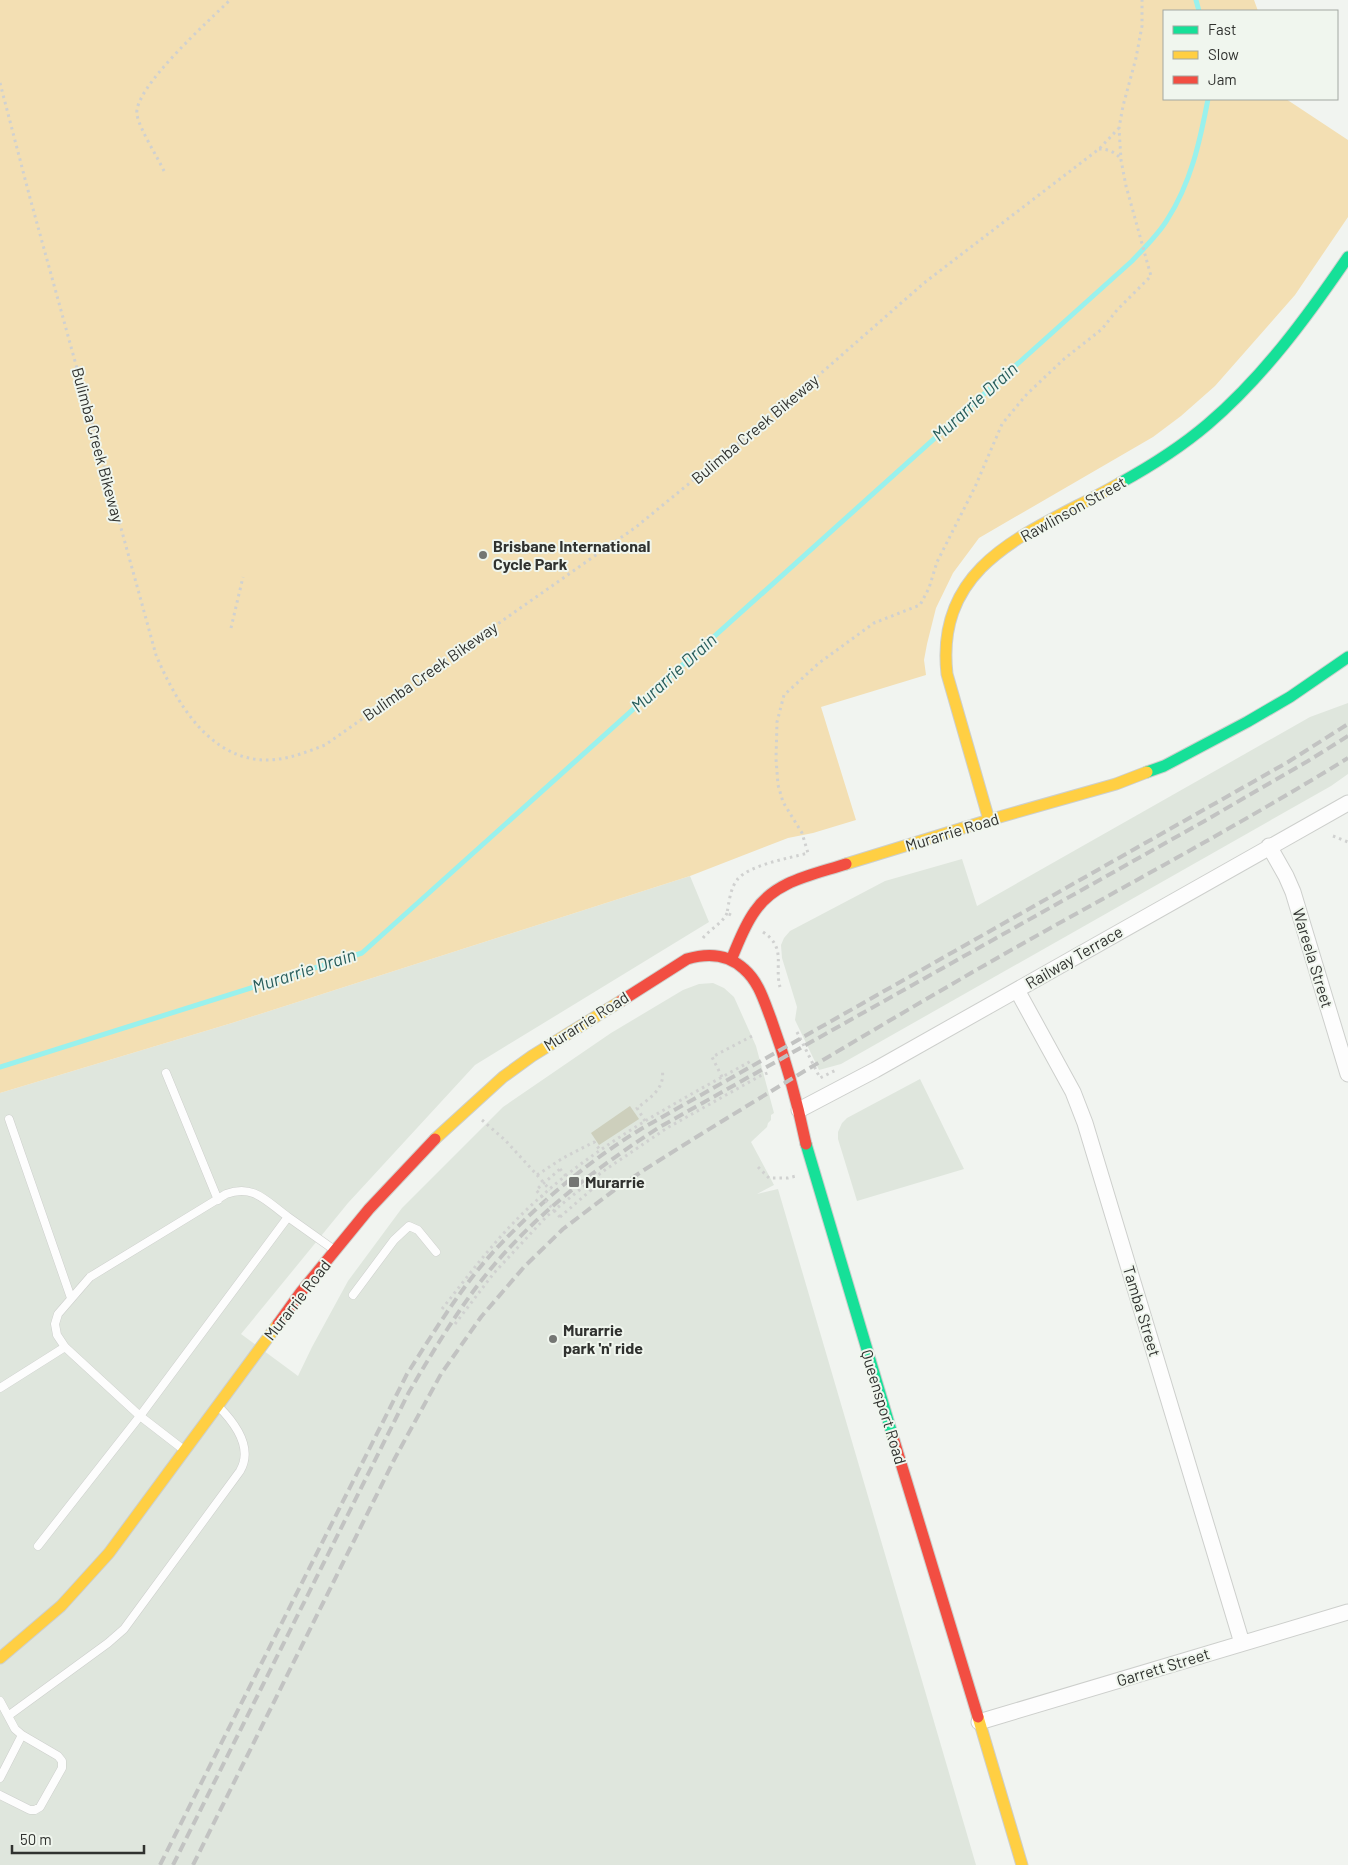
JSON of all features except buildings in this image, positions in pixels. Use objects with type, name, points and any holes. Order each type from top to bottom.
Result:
[{"type":"street","name":"Rawlinson Street","points":[[989,820],[950,688],[945,659],[952,614],[972,579],[982,566],[998,551],[1162,458],[1206,426],[1237,397],[1298,326],[1348,257]]},
{"type":"street","name":"Murarrie Road","points":[[0,1658],[38,1627],[86,1581],[139,1515],[301,1292],[378,1199],[443,1131],[503,1077],[568,1032],[694,956],[718,955],[731,960],[758,904],[778,887],[795,880],[989,820],[1107,787],[1164,766],[1290,697],[1348,657]]},
{"type":"street","name":"Railway Terrace","points":[[800,1110],[875,1070],[1348,803]]},
{"type":"street","name":"Wareela Street","points":[[1269,846],[1293,892],[1348,1074]]},
{"type":"street","name":"Queensport Road","points":[[731,960],[747,972],[759,989],[782,1049],[800,1110],[816,1180],[1022,1865]]},
{"type":"street","name":"Tamba Street","points":[[1016,990],[1073,1092],[1085,1123],[1242,1643]]},
{"type":"street","name":"Garrett Street","points":[[978,1722],[1348,1612]]},
{"type":"lane","points":[[166,1073],[218,1200]]},
{"type":"lane","points":[[9,1119],[71,1298]]},
{"type":"lane","points":[[185,1451],[140,1416],[65,1347],[57,1335],[55,1324],[58,1314],[90,1277],[226,1194],[235,1191],[252,1191],[335,1251]]},
{"type":"lane","points":[[38,1546],[140,1416],[288,1217]]},
{"type":"lane","points":[[353,1295],[394,1240],[409,1226],[418,1230],[436,1252]]},
{"type":"lane","points":[[0,1388],[65,1347]]},
{"type":"lane","points":[[8,1716],[108,1643],[124,1629],[240,1471],[244,1460],[242,1440],[234,1422],[218,1406]]},
{"type":"lane","points":[[0,1700],[14,1729],[58,1756],[62,1761],[62,1768],[40,1807],[35,1810],[30,1810],[0,1795]]},
{"type":"lane","points":[[0,1778],[22,1735]]},
{"type":"path","points":[[164,171],[136,114],[141,100],[151,82],[167,63],[230,0]]},
{"type":"path","points":[[694,956],[703,936],[724,918],[727,913],[737,880],[754,868],[808,853],[802,833],[783,802],[778,785],[776,759],[778,722],[784,695],[819,663],[874,623],[920,605],[929,588],[937,562],[975,487],[1002,424],[1027,394],[1064,359],[1102,329],[1116,310],[1151,276],[1126,186],[1121,160],[1119,128],[1141,34],[1142,0]]},
{"type":"path","name":"Bulimba Creek Bikeway","points":[[0,83],[156,655],[168,684],[185,710],[208,738],[238,756],[269,760],[299,756],[325,745],[636,527],[779,410],[924,283],[1099,149],[1119,128]]},
{"type":"path","points":[[1099,149],[1113,152],[1121,160]]},
{"type":"path","points":[[231,628],[243,577]]},
{"type":"path","points":[[1333,836],[1348,842]]},
{"type":"path","points":[[727,913],[732,916]]},
{"type":"path","points":[[762,931],[774,941],[776,946],[780,967],[779,981],[782,991]]},
{"type":"path","points":[[793,1024],[820,1078],[844,1067]]},
{"type":"path","points":[[722,1077],[712,1057],[754,1035]]},
{"type":"path","points":[[442,1309],[488,1252],[536,1201],[566,1176],[600,1150],[646,1121],[751,1061]]},
{"type":"path","points":[[646,1121],[637,1108],[655,1093],[664,1077],[662,1069]]},
{"type":"path","points":[[455,1324],[494,1273],[547,1216],[586,1184],[667,1128],[770,1072]]},
{"type":"path","points":[[485,1123],[505,1140],[550,1190]]},
{"type":"path","points":[[537,1175],[563,1158],[594,1142],[600,1150]]},
{"type":"path","points":[[758,1166],[770,1178],[796,1176]]},
{"type":"path","points":[[566,1176],[560,1169],[536,1190],[560,1217],[591,1190],[586,1184]]},
{"type":"shaded area","name":"Brisbane International Cycle Park","points":[[0,0],[1254,0],[1258,10],[1163,10],[1163,100],[1288,100],[1348,140],[1348,217],[1295,295],[1215,386],[1181,416],[1153,437],[979,538],[953,573],[936,608],[924,660],[926,675],[821,707],[856,820],[813,833],[788,838],[690,876],[232,1023],[0,1093]]},
{"type":"shaded area","points":[[1348,703],[1348,774],[1331,786],[841,1064],[819,1070],[795,1020],[797,1007],[782,958],[781,945],[790,931],[885,881],[962,859],[977,906],[1310,717]]},
{"type":"shaded area","points":[[690,876],[709,922],[475,1065],[348,1203],[241,1334],[298,1376],[348,1281],[402,1208],[503,1107],[611,1033],[683,990],[699,984],[713,983],[724,988],[734,997],[756,1046],[774,1113],[771,1115],[771,1120],[767,1127],[751,1142],[774,1185],[757,1194],[778,1189],[976,1865],[0,1865],[0,1093],[232,1023]]},
{"type":"shaded area","points":[[920,1079],[964,1169],[857,1201],[838,1139],[838,1132],[842,1123],[847,1118]]},
{"type":"waterway","name":"Murarrie Drain","points":[[1196,0],[1199,10]]},
{"type":"waterway","name":"Murarrie Drain","points":[[0,1067],[362,953],[1132,261],[1163,226],[1175,206],[1194,161],[1208,100]]},
{"type":"railway","points":[[160,1865],[407,1374],[448,1310],[471,1279],[495,1250],[528,1216],[601,1155],[641,1129],[1288,762],[1348,724]]},
{"type":"railway","points":[[173,1865],[409,1392],[470,1295],[494,1265],[531,1226],[571,1190],[658,1128],[1201,823],[1348,736]]},
{"type":"railway","points":[[193,1865],[395,1458],[441,1374],[481,1317],[524,1267],[563,1229],[644,1170],[806,1070],[971,973],[1208,840],[1348,758]]},
{"type":"traffic: fast","points":[[1120,483],[1176,448],[1228,406],[1284,345],[1348,257]]},
{"type":"traffic: fast","points":[[1147,772],[1164,766],[1247,722],[1290,697],[1348,657]]},
{"type":"traffic: fast","points":[[806,1144],[893,1437]]},
{"type":"traffic: slow","points":[[989,820],[947,674],[947,634],[957,602],[975,575],[998,553],[1057,516],[1120,483]]},
{"type":"traffic: slow","points":[[846,864],[989,820],[1116,784],[1147,772]]},
{"type":"traffic: slow","points":[[435,1139],[503,1077],[532,1056],[621,1001]]},
{"type":"traffic: slow","points":[[0,1658],[61,1606],[109,1553],[278,1324]]},
{"type":"traffic: slow","points":[[978,1717],[1022,1865]]},
{"type":"traffic: jam","points":[[731,960],[751,917],[763,901],[795,880],[846,864]]},
{"type":"traffic: jam","points":[[621,1001],[687,959],[717,956],[738,964],[754,980],[766,1005],[795,1096],[806,1144]]},
{"type":"traffic: jam","points":[[278,1324],[301,1292],[369,1209],[435,1139]]},
{"type":"traffic: jam","points":[[893,1437],[978,1717]]},
{"type":"place","name":"Brisbane International Cycle Park","points":[[483,555]]},
{"type":"place","name":"Murarrie","points":[[574,1182]]},
{"type":"place","name":"Murarrie park 'n' ride","points":[[553,1339]]}]
